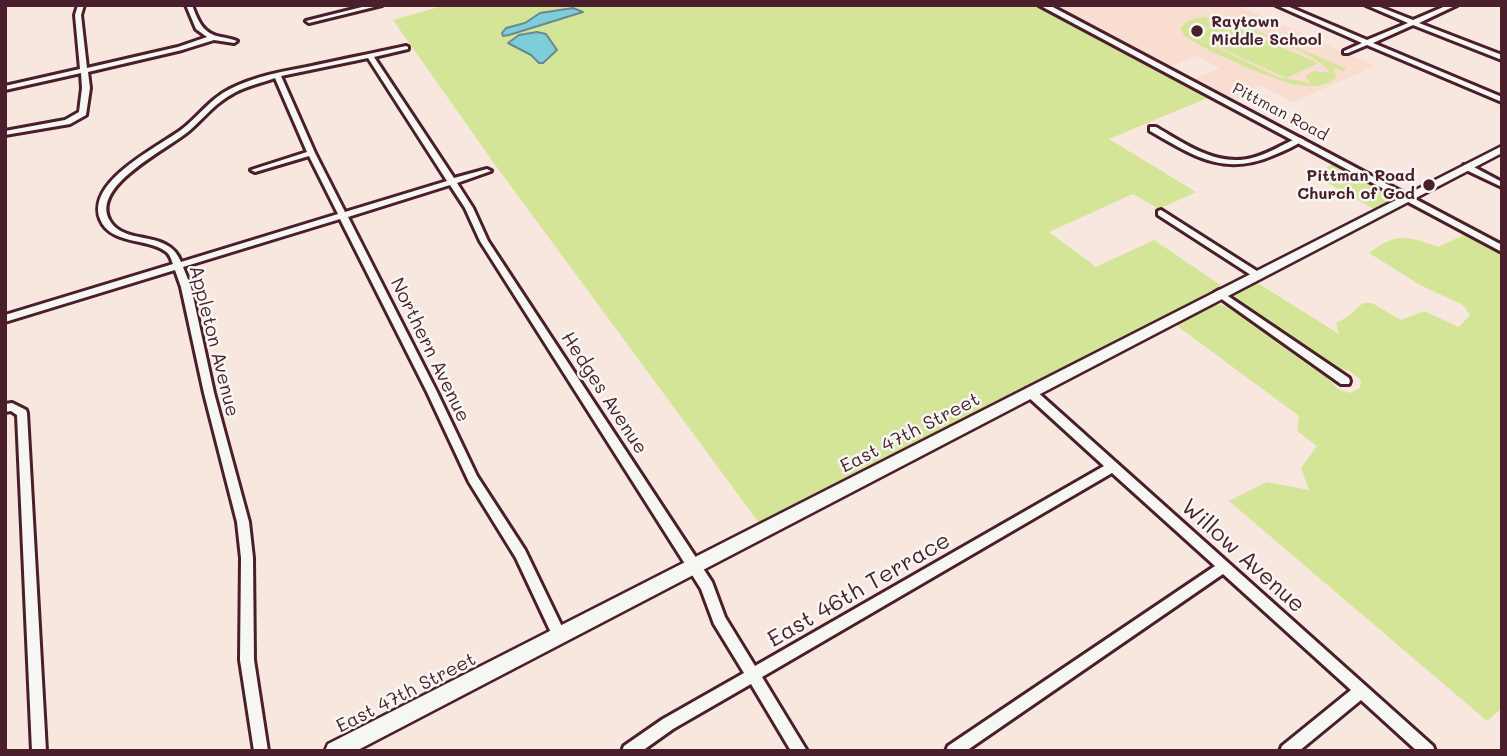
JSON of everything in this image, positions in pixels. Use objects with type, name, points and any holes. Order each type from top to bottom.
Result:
[{"type":"main road","name":"East 47th Street","points":[[335,751],[1502,149]]},
{"type":"street","points":[[5,133],[49,126],[83,113],[86,99],[78,15],[81,5]]},
{"type":"street","points":[[189,5],[198,31],[212,38],[234,41]]},
{"type":"street","points":[[309,20],[379,5]]},
{"type":"street","name":"Pittman Road","points":[[1043,5],[1502,249]]},
{"type":"street","points":[[1279,5],[1502,100]]},
{"type":"street","points":[[1369,5],[1502,58]]},
{"type":"street","points":[[1346,51],[1454,5]]},
{"type":"street","points":[[5,88],[180,49],[212,38]]},
{"type":"street","name":"Appleton Avenue","points":[[261,751],[247,660],[247,558],[243,522],[209,393],[186,287],[174,254],[167,247],[125,236],[109,226],[102,207],[107,190],[134,165],[187,130],[223,96],[246,84],[277,75],[406,48]]},
{"type":"street","name":"Hedges Avenue","points":[[371,57],[469,208],[484,241],[707,586],[719,621],[800,751]]},
{"type":"street","name":"Northern Avenue","points":[[277,75],[312,153],[473,479],[521,554],[559,635]]},
{"type":"street","points":[[1153,130],[1210,159],[1228,163],[1251,161],[1300,140]]},
{"type":"street","points":[[255,170],[312,153]]},
{"type":"street","points":[[1467,167],[1502,185]]},
{"type":"street","points":[[5,319],[487,171]]},
{"type":"street","points":[[1161,213],[1257,275]]},
{"type":"street","points":[[1219,293],[1345,381]]},
{"type":"street","name":"Willow Avenue","points":[[1030,392],[1111,468],[1428,751]]},
{"type":"street","points":[[10,408],[22,413],[40,751]]},
{"type":"street","name":"East 46th Terrace","points":[[629,751],[668,724],[1111,468]]},
{"type":"street","points":[[953,751],[1224,568]]},
{"type":"street","points":[[1287,751],[1361,691]]},
{"type":"shaded area","name":"Raytown Middle School","points":[[1050,5],[1238,5],[1375,66],[1293,102],[1261,86],[1227,101],[1189,81],[1220,68],[1197,56],[1166,68],[1162,63]]},
{"type":"green space","points":[[446,5],[1036,5],[1210,97],[1109,139],[1196,192],[1159,209],[1133,194],[1049,232],[1096,267],[1154,240],[1222,286],[759,523],[496,166],[393,20]]},
{"type":"green space","points":[[1215,13],[1347,69],[1343,71],[1334,67],[1336,78],[1326,84],[1310,86],[1284,82],[1255,71],[1206,49],[1183,34],[1181,28],[1188,21],[1217,18],[1211,14]],"holes":[[[1207,20],[1218,21],[1294,48],[1324,65],[1330,73],[1314,71],[1305,76],[1311,83],[1278,77],[1190,35],[1188,28],[1202,30],[1211,26]]]},
{"type":"green space","points":[[1224,22],[1318,63],[1287,78],[1193,36]]},
{"type":"green space","points":[[1336,163],[1393,194],[1395,198],[1374,209],[1312,174]]},
{"type":"green space","points":[[1466,234],[1502,253],[1502,708],[1487,721],[1229,501],[1267,482],[1309,490],[1301,468],[1317,446],[1297,431],[1299,416],[1176,325],[1216,304],[1226,306],[1323,373],[1338,389],[1350,393],[1360,388],[1361,380],[1349,371],[1336,368],[1236,300],[1234,294],[1256,282],[1339,334],[1336,323],[1349,316],[1363,303],[1372,303],[1401,320],[1424,311],[1459,327],[1470,315],[1463,305],[1420,285],[1369,253],[1395,239],[1418,240],[1438,247]]},
{"type":"water","points":[[573,8],[583,12],[503,36],[506,28],[525,23],[540,13]]},
{"type":"water","points":[[537,32],[546,34],[557,50],[543,63],[508,43],[519,35]]},
{"type":"place","name":"Raytown Middle School","points":[[1197,31]]},
{"type":"place","name":"Pittman Road Church of God","points":[[1429,185]]}]
